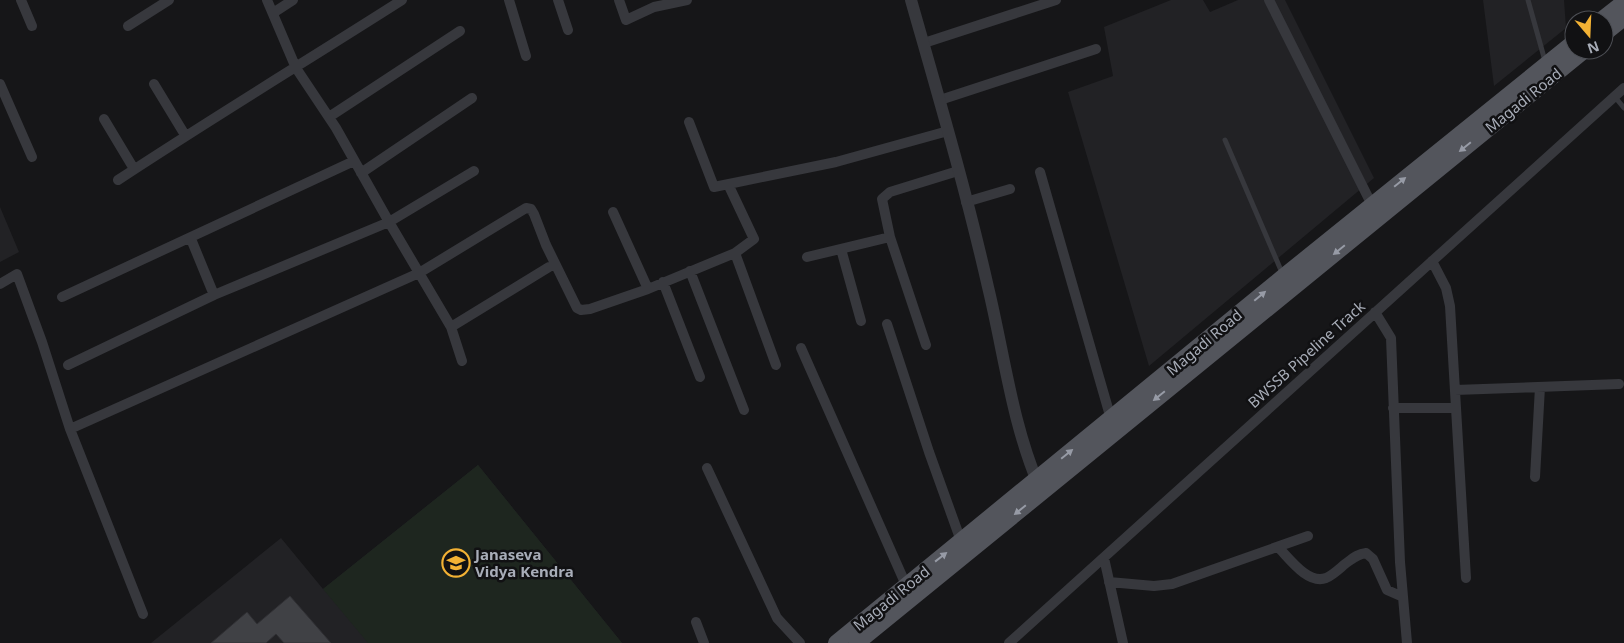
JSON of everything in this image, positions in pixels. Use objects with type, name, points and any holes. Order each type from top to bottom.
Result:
[{"type":"main road","points":[[1614,10],[1624,2]]},
{"type":"main road","points":[[1614,26],[1624,18]]},
{"type":"main road","name":"Magadi Road","points":[[857,643],[1039,486],[1111,419],[1284,276],[1564,50]]},
{"type":"main road","name":"Magadi Road","points":[[836,643],[961,542],[1039,486],[1572,60]]},
{"type":"street","points":[[21,0],[32,26]]},
{"type":"street","points":[[128,26],[169,0]]},
{"type":"street","points":[[267,0],[296,68],[329,117],[451,327],[462,361]]},
{"type":"street","points":[[273,13],[293,0]]},
{"type":"street","points":[[118,180],[402,0]]},
{"type":"street","points":[[509,0],[526,56]]},
{"type":"street","points":[[558,0],[568,30]]},
{"type":"street","points":[[619,0],[626,20],[654,7],[687,0]]},
{"type":"street","points":[[911,0],[940,100],[988,286],[1014,406],[1039,486]]},
{"type":"street","points":[[924,43],[1056,0]]},
{"type":"street","points":[[1268,0],[1372,205]]},
{"type":"street","points":[[329,117],[460,31]]},
{"type":"street","points":[[940,100],[1096,49]]},
{"type":"street","points":[[0,84],[32,157]]},
{"type":"street","points":[[154,84],[185,136]]},
{"type":"street","name":"BWSSB Pipeline Track","points":[[1010,643],[1624,88]]},
{"type":"street","points":[[361,173],[472,98]]},
{"type":"street","points":[[104,119],[134,169]]},
{"type":"street","points":[[689,122],[714,187],[836,162],[948,131]]},
{"type":"street","points":[[62,298],[354,161]]},
{"type":"street","points":[[68,365],[214,295],[389,222],[474,171]]},
{"type":"street","points":[[926,345],[890,237],[882,199],[890,192],[958,171]]},
{"type":"street","points":[[1040,172],[1111,419]]},
{"type":"street","points":[[70,430],[419,273],[526,208],[530,209],[534,214],[546,245],[577,308],[581,310],[590,309],[648,289],[735,253],[754,239],[728,184]]},
{"type":"street","points":[[966,202],[1010,189]]},
{"type":"street","points":[[613,212],[648,289]]},
{"type":"street","points":[[807,257],[890,237]]},
{"type":"street","points":[[191,239],[214,295]]},
{"type":"street","points":[[841,249],[861,321]]},
{"type":"street","points":[[735,253],[776,366]]},
{"type":"street","points":[[1432,261],[1448,297],[1466,578]]},
{"type":"street","points":[[451,327],[548,267]]},
{"type":"street","points":[[690,271],[744,410]]},
{"type":"street","points":[[0,284],[17,274],[42,342],[70,430],[143,614]]},
{"type":"street","points":[[663,282],[700,376]]},
{"type":"street","points":[[1375,312],[1390,338],[1407,643]]},
{"type":"street","points":[[887,324],[961,542]]},
{"type":"street","points":[[801,348],[906,585]]},
{"type":"street","points":[[1455,390],[1619,384]]},
{"type":"street","points":[[1535,477],[1540,387]]},
{"type":"street","points":[[1393,408],[1456,408]]},
{"type":"street","points":[[707,468],[774,612],[800,643]]},
{"type":"street","points":[[1109,582],[1154,586],[1172,584],[1308,536]]},
{"type":"street","points":[[1278,547],[1310,577],[1316,579],[1324,579],[1331,576],[1358,554],[1366,553],[1374,559],[1388,590],[1403,597]]},
{"type":"street","points":[[1104,558],[1123,643]]},
{"type":"street","points":[[696,622],[704,643]]},
{"type":"lane","points":[[1528,0],[1546,64]]},
{"type":"lane","points":[[1614,96],[1624,108]]},
{"type":"lane","points":[[1225,140],[1284,276]]},
{"type":"shaded area","points":[[1171,0],[1203,0],[1210,12],[1238,0],[1285,0],[1374,178],[1149,366],[1068,92],[1113,76],[1104,27]]},
{"type":"shaded area","points":[[1483,0],[1564,0],[1564,30],[1494,86]]},
{"type":"shaded area","points":[[0,207],[19,252],[0,262]]},
{"type":"shaded area","name":"Janaseva Vidya Kendra","points":[[478,465],[622,643],[151,643],[281,538],[323,589]]},
{"type":"shaded area","name":"Janaseva Vidya Kendra","points":[[478,465],[622,643],[368,643],[323,589]]},
{"type":"building","points":[[290,596],[331,643],[284,643],[276,634],[266,643],[211,643],[247,612],[257,624]]},
{"type":"place","name":"Janaseva Vidya Kendra","points":[[456,563]]}]
